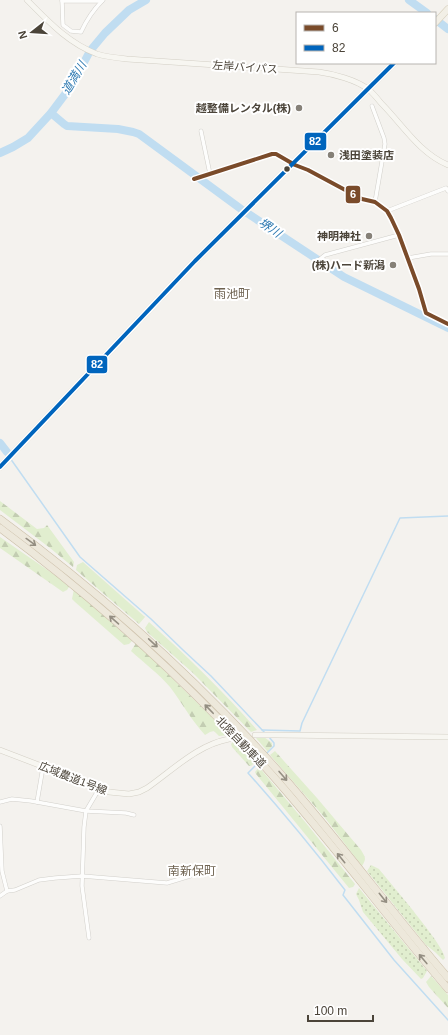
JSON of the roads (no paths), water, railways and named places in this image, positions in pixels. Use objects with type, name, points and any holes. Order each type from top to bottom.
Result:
[{"type":"highway","name":"北陸自動車道","points":[[0,519],[73,574],[118,612],[175,664],[234,722],[307,805],[448,978]]},
{"type":"highway","name":"北陸自動車道","points":[[0,528],[34,553],[127,631],[191,690],[277,781],[448,989]]},
{"type":"main road","points":[[436,22],[446,12]]},
{"type":"main road","points":[[0,467],[175,282],[393,64]]},
{"type":"street","name":"左岸バイパス","points":[[27,0],[56,29],[72,41],[83,48],[114,58],[319,72],[344,78],[368,89],[392,113],[423,149],[436,159],[448,165]]},
{"type":"street","points":[[102,0],[88,17],[81,32],[71,31],[63,26],[62,1],[102,0]]},
{"type":"street","points":[[372,106],[385,144],[375,202]]},
{"type":"street","points":[[201,131],[210,174]]},
{"type":"street","points":[[194,178],[276,154],[362,199],[375,202],[387,211],[392,218],[408,258],[426,313],[448,324]]},
{"type":"street","points":[[387,211],[446,188],[448,192]]},
{"type":"street","points":[[317,264],[325,255],[399,235]]},
{"type":"street","points":[[408,258],[431,254],[448,254]]},
{"type":"street","points":[[255,735],[448,737]]},
{"type":"street","name":"広域農道1号線","points":[[0,750],[99,789],[119,794],[129,794],[139,792],[147,788],[197,751],[222,740],[229,739]]},
{"type":"street","points":[[37,802],[43,767]]},
{"type":"street","points":[[89,938],[82,886],[84,827],[86,811],[99,789]]},
{"type":"street","points":[[0,802],[12,799],[86,811],[126,813],[134,815]]},
{"type":"street","points":[[0,826],[2,872],[7,891]]},
{"type":"street","points":[[0,896],[7,891],[15,890],[39,880],[82,876],[167,883],[190,876]]},
{"type":"waterway","name":"道満川","points":[[0,153],[28,138],[51,113],[72,85],[90,51],[105,33],[129,10],[146,0]]},
{"type":"waterway","name":"道満川","points":[[409,0],[426,12]]},
{"type":"waterway","name":"道満川","points":[[436,20],[448,29]]},
{"type":"waterway","name":"堺川","points":[[51,113],[67,126],[118,129],[139,134],[241,209],[344,277],[448,328]]},
{"type":"waterway","points":[[0,443],[7,452]]},
{"type":"waterway","points":[[10,458],[80,557],[151,619],[211,676],[265,733]]},
{"type":"waterway","points":[[262,730],[300,731],[302,723],[400,518],[448,516]]},
{"type":"waterway","points":[[266,754],[274,746],[274,743],[269,737]]},
{"type":"waterway","points":[[258,763],[248,773],[310,845],[345,890],[343,895],[394,960],[448,1020]]},
{"type":"place","name":"越整備レンタル(株)","points":[[299,108]]},
{"type":"place","name":"浅田塗装店","points":[[331,155]]},
{"type":"place","name":"神明神社","points":[[369,236]]},
{"type":"place","name":"(株)ハード新潟","points":[[393,265]]},
{"type":"district","name":"雨池町","points":[[232,294]]},
{"type":"district","name":"南新保町","points":[[192,871]]}]
